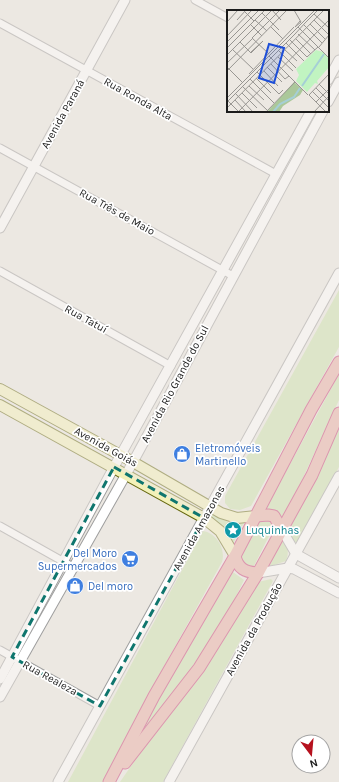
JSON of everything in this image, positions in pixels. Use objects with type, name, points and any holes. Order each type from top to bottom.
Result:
[{"type":"highway","points":[[109,782],[154,696],[235,556],[311,410],[339,362]]},
{"type":"highway","points":[[109,782],[199,668],[258,573],[312,476],[339,414]]},
{"type":"highway","points":[[256,516],[268,514],[274,516],[282,530]]},
{"type":"highway","points":[[235,556],[237,564],[242,569],[258,573]]},
{"type":"main road","name":"Avenida Goiás","points":[[0,389],[133,462],[210,508],[238,518],[256,516]]},
{"type":"main road","name":"Avenida Goiás","points":[[0,405],[204,518],[220,531],[235,556]]},
{"type":"street","name":"Avenida Paraná","points":[[0,228],[125,0]]},
{"type":"street","points":[[195,0],[227,17]]},
{"type":"street","name":"Rua Ronda Alta","points":[[0,23],[276,174]]},
{"type":"street","points":[[329,97],[339,60]]},
{"type":"street","name":"Avenida Rio Grande do Sul","points":[[0,697],[16,659],[64,562],[120,456],[310,112]]},
{"type":"street","name":"Avenida Rio Grande do Sul","points":[[0,679],[16,659],[73,567],[133,462],[322,112]]},
{"type":"street","name":"Rua Três de Maio","points":[[0,148],[234,276]]},
{"type":"street","name":"Rua Tatuí","points":[[0,272],[171,366]]},
{"type":"street","name":"Avenida Amazonas","points":[[58,782],[339,273]]},
{"type":"street","name":"Avenida da Produção","points":[[169,782],[339,476]]},
{"type":"street","points":[[0,526],[73,567]]},
{"type":"street","points":[[282,530],[296,554],[339,578]]},
{"type":"street","points":[[258,573],[288,568],[299,571],[339,593]]},
{"type":"street","name":"Rua Realeza","points":[[0,650],[100,706]]},
{"type":"highlighted area","points":[[114,467],[204,518],[100,706],[12,657]]},
{"type":"green space","points":[[339,290],[339,347],[251,506],[240,510],[230,509],[225,503],[225,496]]},
{"type":"green space","points":[[339,374],[339,400],[283,521],[264,512]]},
{"type":"green space","points":[[339,429],[339,467],[298,544],[289,538],[287,529]]},
{"type":"green space","points":[[212,514],[230,523],[244,523],[234,542],[224,529],[209,519]]},
{"type":"green space","points":[[266,517],[275,524],[253,568],[249,569],[239,558],[258,519]]},
{"type":"green space","points":[[203,531],[212,535],[219,543],[223,552],[222,562],[137,715],[103,782],[68,782]]},
{"type":"green space","points":[[283,536],[288,551],[286,561],[265,568]]},
{"type":"green space","points":[[233,572],[244,580],[221,624],[180,685],[135,744],[140,731]]},
{"type":"green space","points":[[271,579],[273,581],[163,782],[120,782],[258,582]]},
{"type":"place","name":"Eletromóveis Martinello","points":[[182,454]]},
{"type":"place","name":"Luquinhas","points":[[233,530]]},
{"type":"place","name":"Del Moro Supermercados","points":[[130,559]]},
{"type":"place","name":"Del moro","points":[[75,586]]}]
